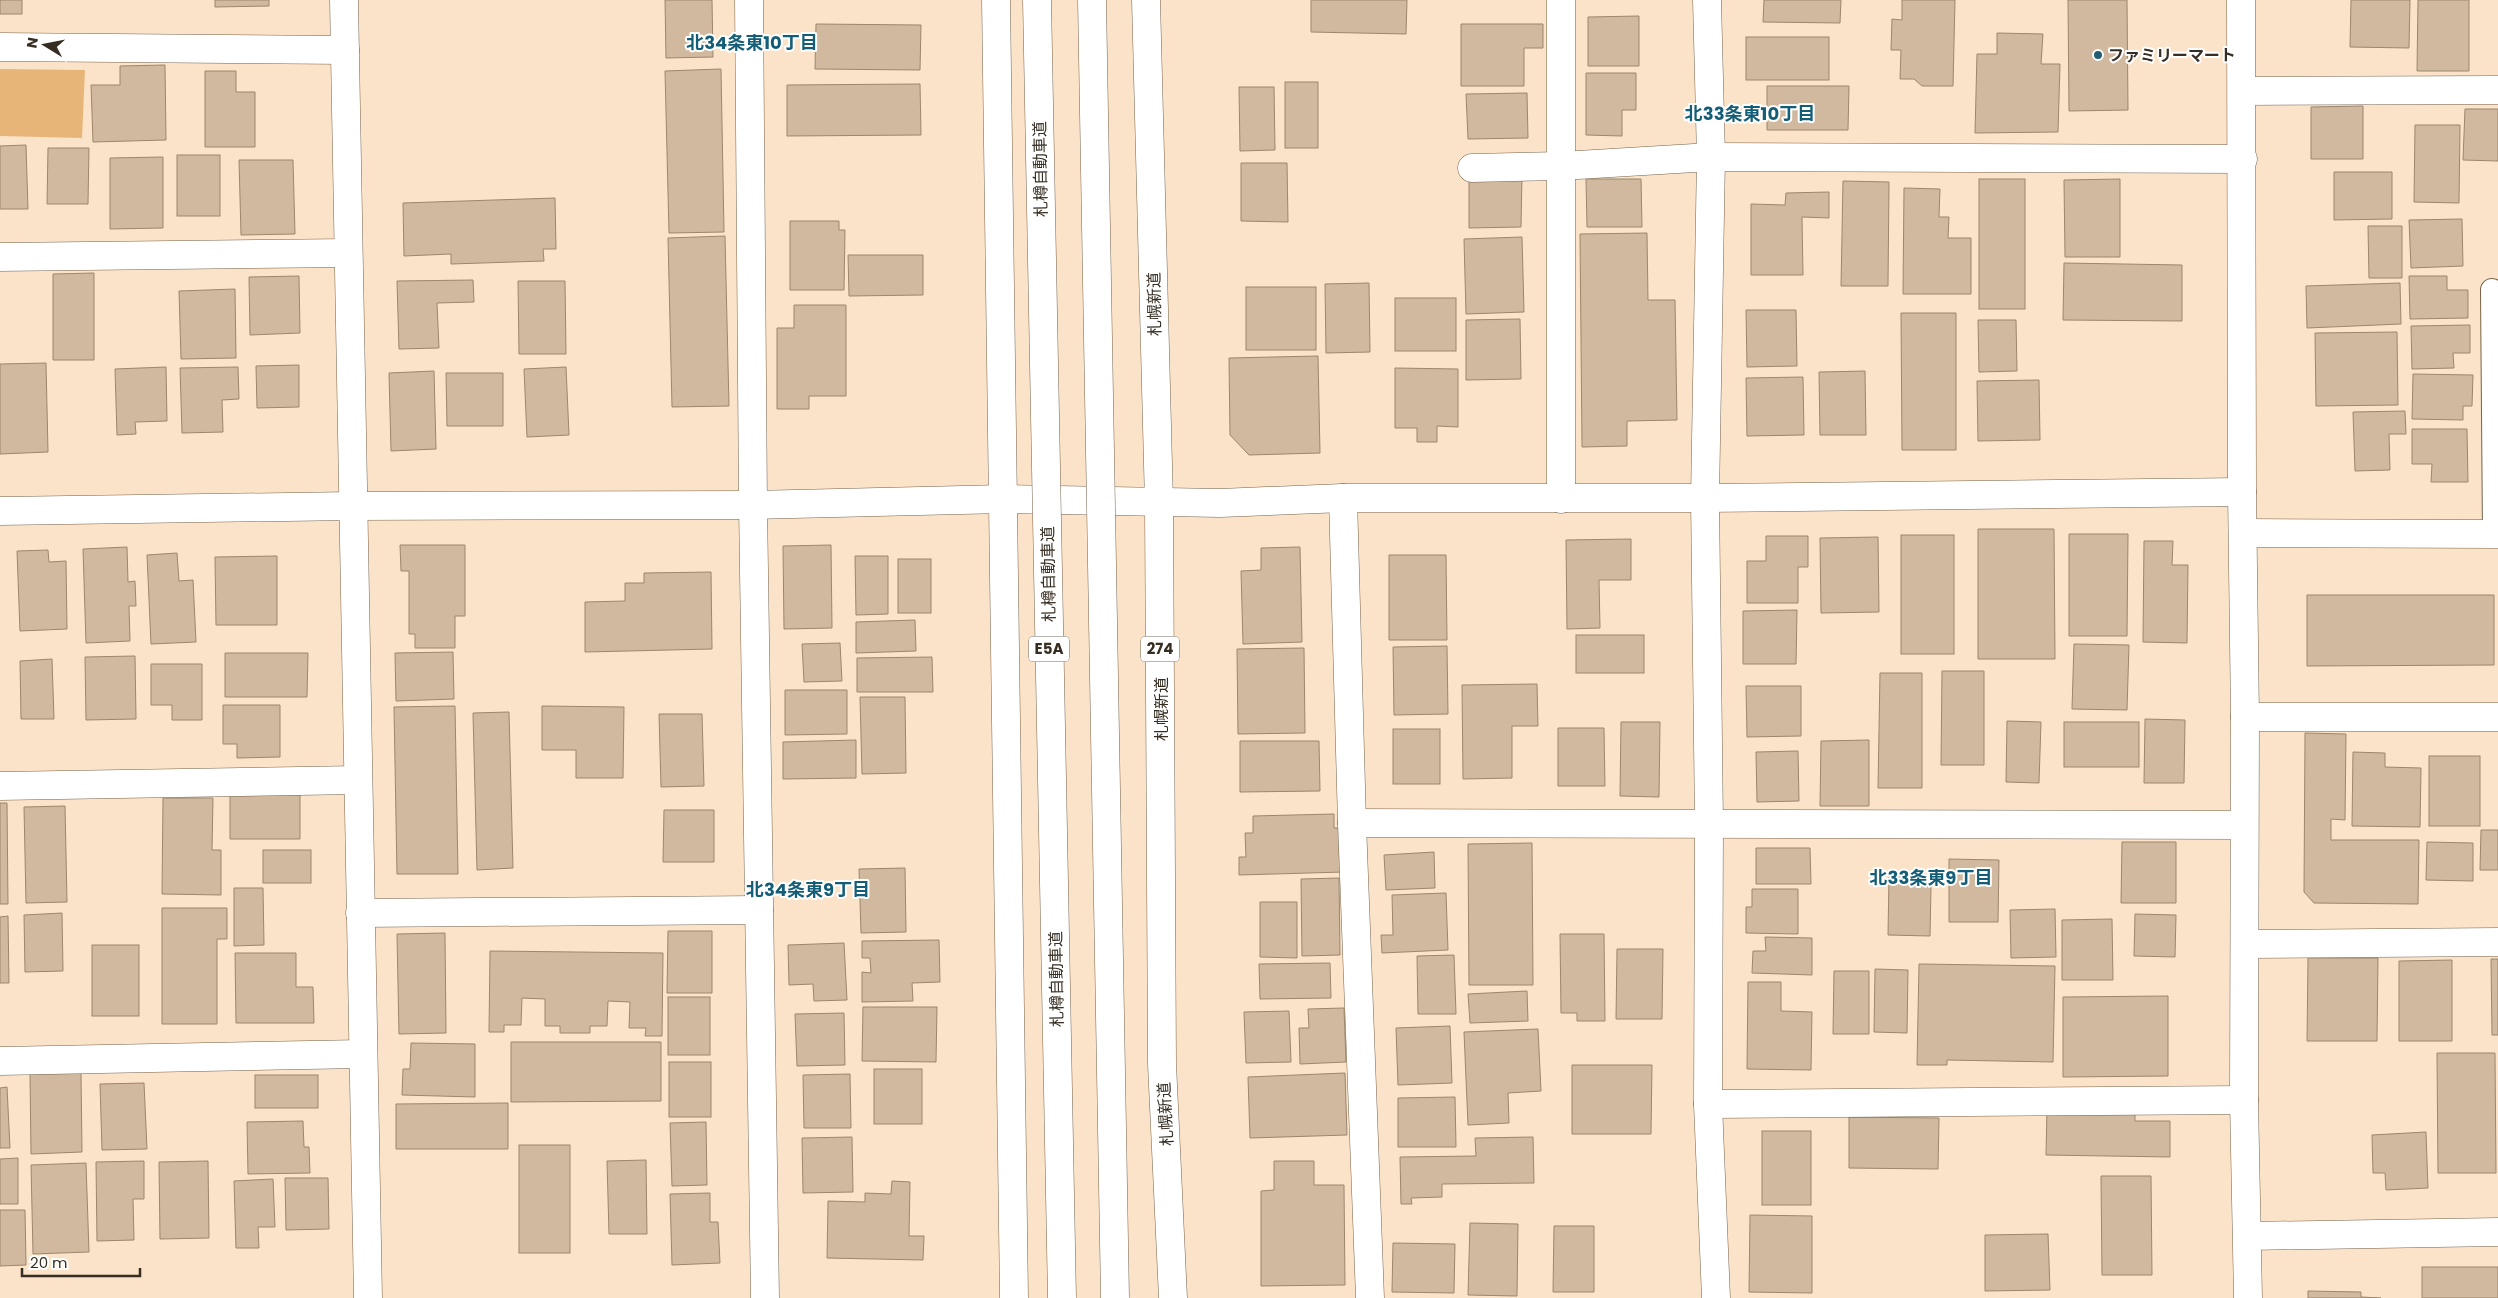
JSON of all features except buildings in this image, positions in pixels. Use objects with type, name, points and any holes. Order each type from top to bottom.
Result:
[{"type":"main road","points":[[344,0],[368,1298]]},
{"type":"main road","points":[[750,0],[753,505],[765,1298]]},
{"type":"main road","points":[[996,0],[1014,1298]]},
{"type":"main road","name":"札樽自動車道","points":[[1037,0],[1062,1298]]},
{"type":"main road","points":[[1092,0],[1115,1298]]},
{"type":"main road","name":"札幌新道","points":[[1146,0],[1159,503],[1162,1064],[1173,1298]]},
{"type":"main road","points":[[1561,0],[1561,498]]},
{"type":"main road","points":[[1707,0],[1711,156],[1705,498],[1709,824],[1708,1104],[1716,1298]]},
{"type":"main road","points":[[2242,0],[2242,492],[2245,716],[2244,1100],[2248,1298]]},
{"type":"main road","points":[[0,47],[345,50]]},
{"type":"main road","points":[[2242,91],[2498,90]]},
{"type":"main road","points":[[1472,168],[1561,166],[1711,156],[2243,159]]},
{"type":"main road","points":[[0,257],[348,253]]},
{"type":"main road","points":[[0,511],[352,506],[753,505],[1004,499],[1220,503],[1343,498],[1705,498],[2242,492]]},
{"type":"main road","points":[[1343,498],[1352,823],[1370,1298]]},
{"type":"main road","points":[[2243,533],[2496,534]]},
{"type":"main road","points":[[2245,716],[2498,717]]},
{"type":"main road","points":[[0,786],[358,780]]},
{"type":"main road","points":[[1352,823],[2244,825]]},
{"type":"main road","points":[[360,913],[759,910]]},
{"type":"main road","points":[[2245,944],[2498,942]]},
{"type":"main road","points":[[0,1060],[362,1054]]},
{"type":"main road","points":[[1708,1104],[2244,1100]]},
{"type":"main road","points":[[2248,1236],[2498,1232]]},
{"type":"lane","points":[[2492,290],[2496,534]]},
{"type":"shaded area","points":[[0,69],[85,70],[82,138],[0,136]]},
{"type":"place","name":"ファミリーマート","points":[[2098,55]]},
{"type":"district","name":"北34条東10丁目","points":[[752,43]]},
{"type":"district","name":"北33条東10丁目","points":[[1750,114]]},
{"type":"district","name":"北33条東9丁目","points":[[1931,878]]},
{"type":"district","name":"北34条東9丁目","points":[[808,890]]}]
